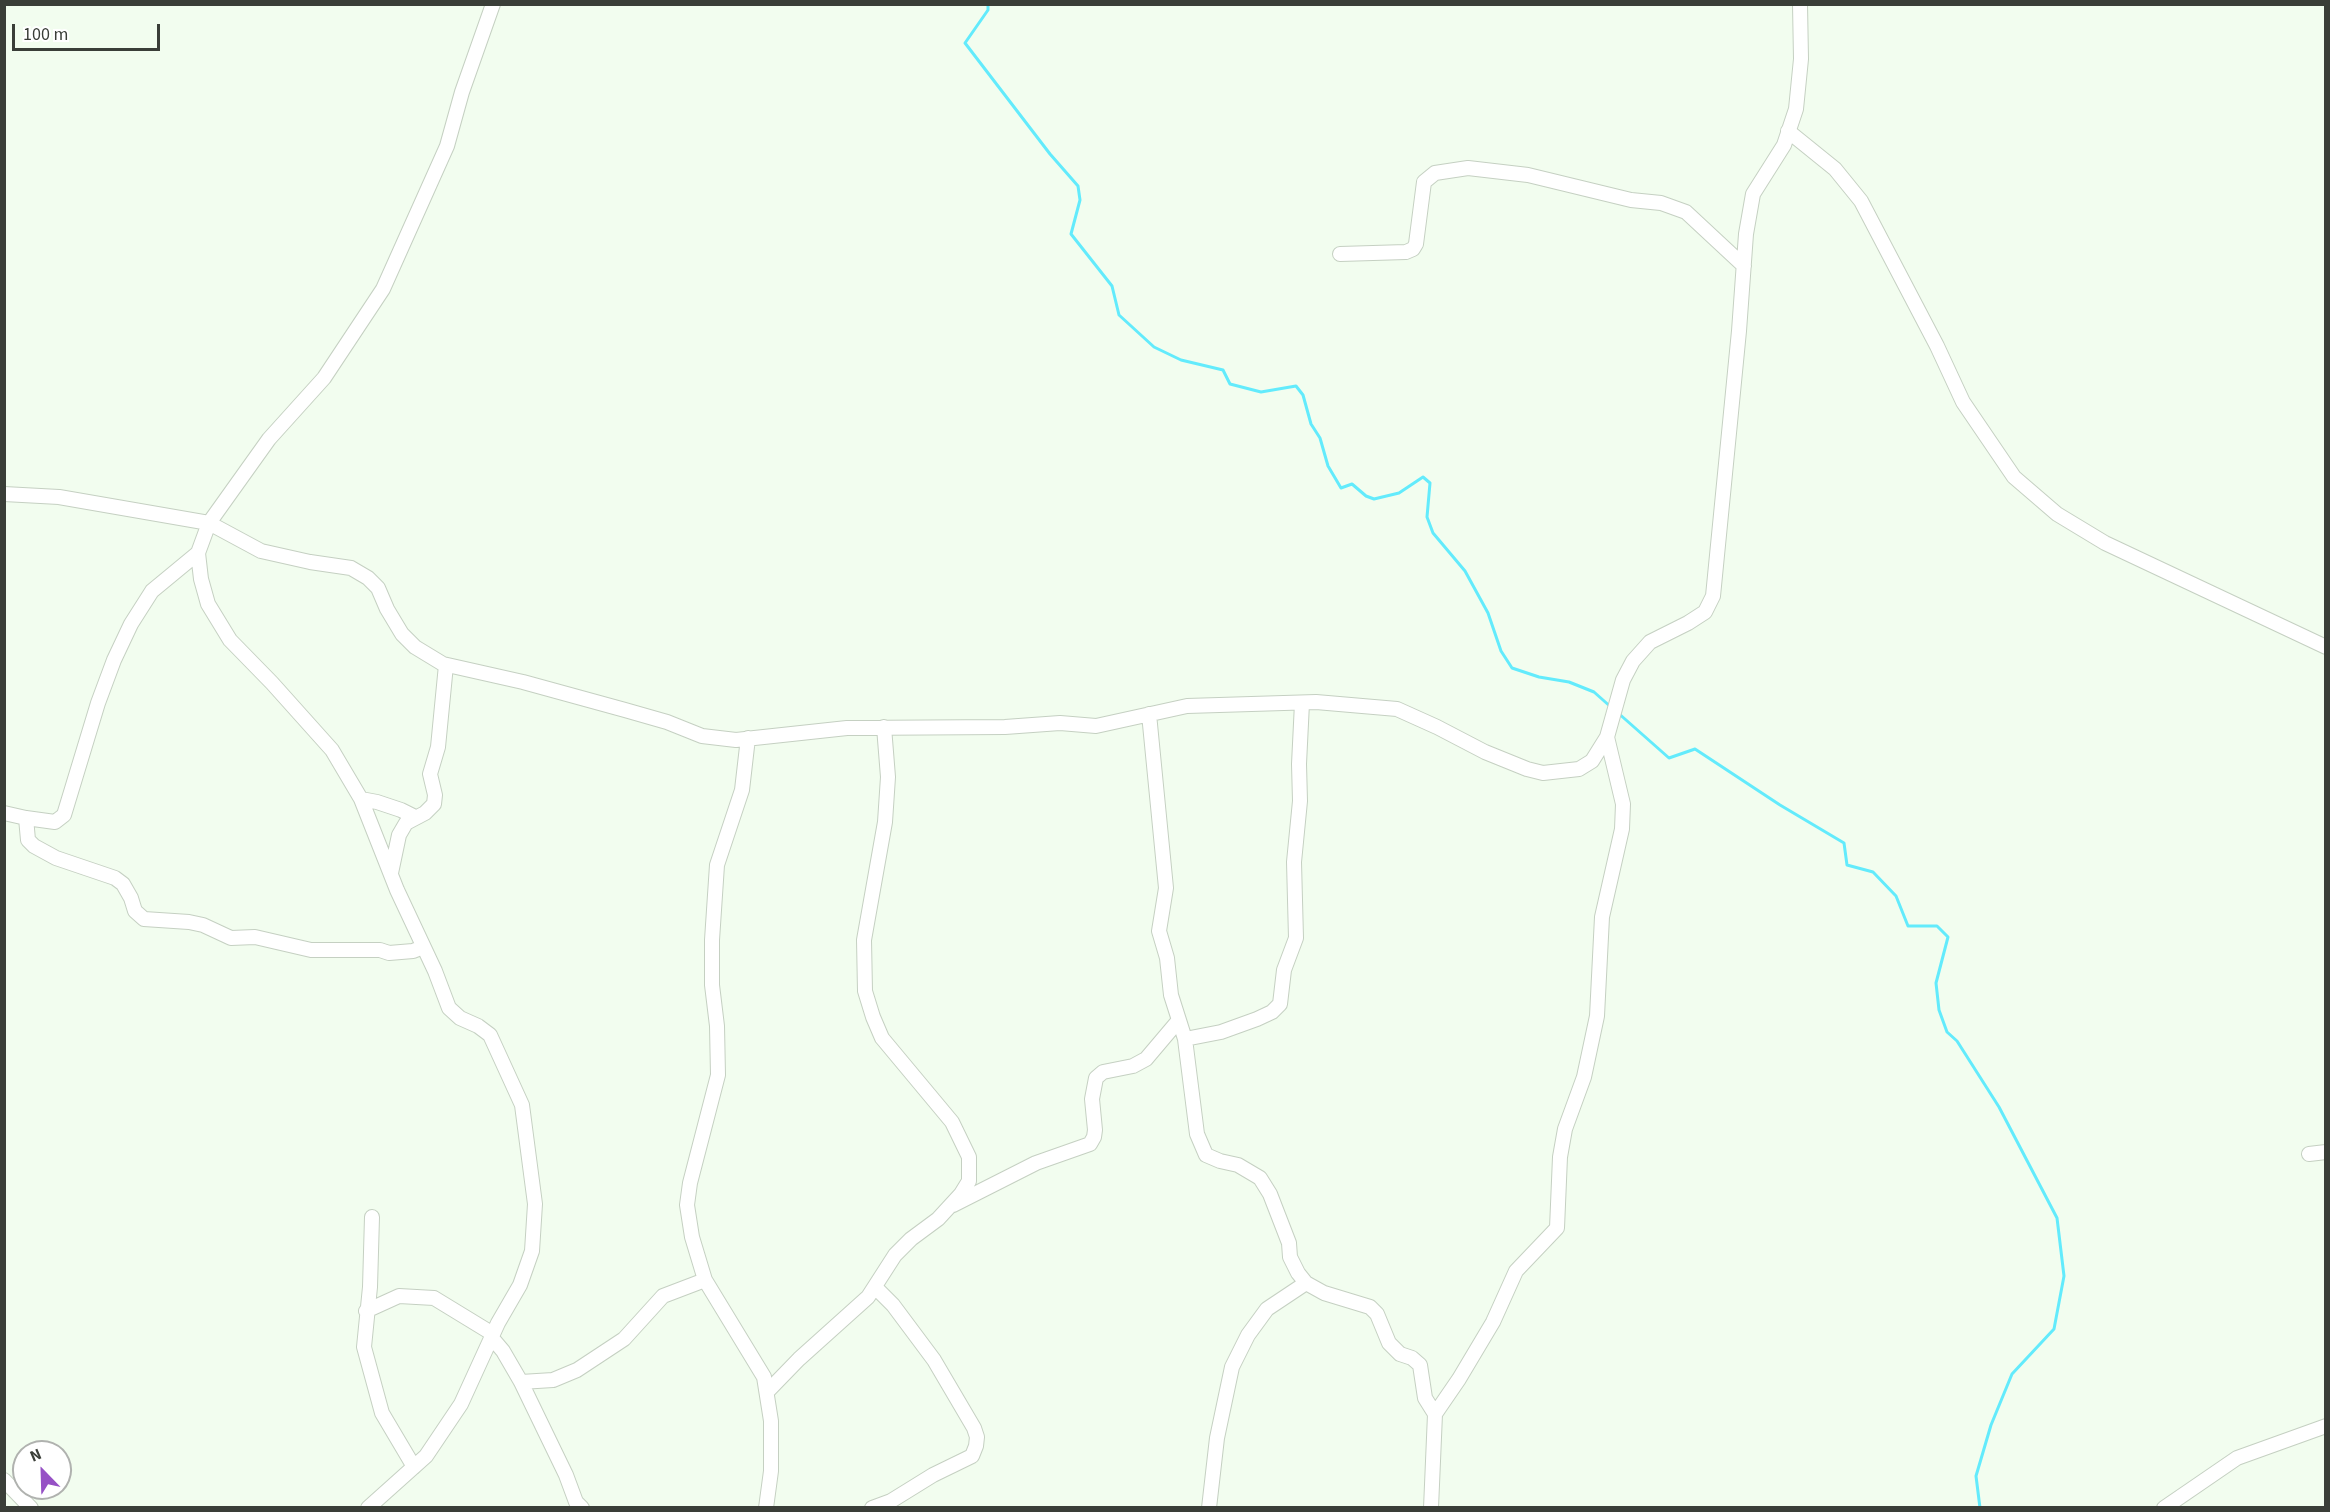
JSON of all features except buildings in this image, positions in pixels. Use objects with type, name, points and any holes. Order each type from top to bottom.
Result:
[{"type":"street","points":[[4,813],[55,822],[64,815],[98,703],[130,624],[152,591],[198,553],[209,523],[269,439],[324,378],[382,289],[447,146],[462,92],[493,4]]},
{"type":"street","points":[[4,494],[59,497],[209,523],[261,551],[351,568],[378,588],[402,634],[415,646],[446,665],[523,682],[625,710],[667,722],[702,736],[736,740],[847,728],[1005,727],[1060,723],[1096,726],[1187,706],[1302,703],[1397,709],[1485,752],[1543,773],[1579,769],[1593,760],[1607,738],[1623,681],[1633,661],[1650,642],[1705,612],[1713,596],[1746,234],[1753,194],[1784,145],[1796,109],[1801,60],[1800,5]]},
{"type":"street","points":[[1788,131],[1835,169],[1861,201],[1937,346],[1963,402],[2014,477],[2057,514],[2105,543],[2325,647]]},
{"type":"street","points":[[1340,254],[1393,253],[1413,249],[1418,232],[1424,182],[1435,173],[1468,168],[1527,175],[1631,200],[1661,203],[1686,212],[1744,266]]},
{"type":"street","points":[[198,553],[208,604],[230,640],[273,683],[332,750],[361,799],[449,1008],[460,1018],[478,1026],[490,1035],[522,1105],[535,1204],[532,1251],[520,1285],[492,1336],[461,1404],[426,1456],[368,1508]]},
{"type":"street","points":[[391,874],[399,835],[406,823],[425,813],[434,804],[435,795],[430,774],[438,747],[446,665]]},
{"type":"street","points":[[1185,1039],[1221,1032],[1257,1019],[1272,1012],[1280,1004],[1284,970],[1296,938],[1294,862],[1300,801],[1302,703]]},
{"type":"street","points":[[1149,714],[1166,888],[1159,931],[1167,958],[1171,995],[1185,1039],[1197,1134],[1206,1155],[1238,1165],[1260,1178],[1270,1194],[1289,1243],[1290,1257],[1306,1283],[1324,1293],[1370,1307],[1377,1314],[1389,1343],[1400,1354],[1412,1358],[1420,1365],[1425,1398],[1435,1414]]},
{"type":"street","points":[[767,1392],[805,1353],[868,1297],[876,1288],[895,1255],[949,1208],[969,1181],[969,1157],[952,1122],[882,1038],[865,991],[864,939],[885,822],[888,777],[884,727]]},
{"type":"street","points":[[748,738],[742,790],[717,866],[711,940],[718,1075],[690,1183],[687,1205],[692,1237],[705,1280],[764,1377],[771,1421],[771,1471],[766,1508]]},
{"type":"street","points":[[1431,1508],[1435,1414],[1460,1379],[1493,1322],[1516,1271],[1557,1228],[1560,1157],[1565,1129],[1584,1077],[1597,1016],[1602,917],[1622,829],[1623,804],[1607,738]]},
{"type":"street","points":[[361,799],[377,802],[415,817]]},
{"type":"street","points":[[26,818],[28,840],[34,846],[57,858],[115,878],[123,884],[135,911],[144,919],[189,922],[203,925],[231,938],[255,937],[311,950],[396,952],[423,947]]},
{"type":"street","points":[[949,1208],[1036,1163],[1089,1144],[1094,1137],[1095,1130],[1092,1099],[1096,1078],[1103,1072],[1133,1066],[1146,1059],[1179,1020]]},
{"type":"street","points":[[2309,1154],[2325,1152]]},
{"type":"street","points":[[372,1217],[370,1287],[364,1347],[382,1413],[414,1467]]},
{"type":"street","points":[[521,1382],[553,1380],[577,1371],[624,1339],[663,1296],[705,1280]]},
{"type":"street","points":[[1209,1508],[1217,1438],[1232,1367],[1248,1335],[1267,1309],[1306,1283]]},
{"type":"street","points":[[872,1508],[891,1501],[933,1475],[972,1456],[977,1437],[934,1360],[876,1288]]},
{"type":"street","points":[[366,1311],[399,1296],[434,1298],[492,1336],[521,1382],[566,1475],[576,1502],[582,1508]]},
{"type":"street","points":[[2164,1508],[2237,1458],[2325,1426]]},
{"type":"street","points":[[4,1480],[31,1508]]},
{"type":"waterway","points":[[988,4],[988,10],[965,43],[1050,154],[1078,186],[1080,200],[1071,234],[1112,286],[1119,315],[1154,347],[1181,360],[1223,370],[1230,384],[1261,392],[1296,386],[1303,395],[1311,424],[1320,438],[1328,466],[1341,488],[1352,484],[1366,496],[1374,499],[1399,493],[1423,477],[1430,483],[1427,517],[1433,533],[1465,571],[1488,613],[1501,651],[1512,668],[1539,677],[1569,682],[1594,692],[1612,708]]},
{"type":"waterway","points":[[1617,712],[1669,758],[1695,749],[1780,805],[1844,843],[1847,865],[1873,872],[1896,896],[1908,926],[1937,926],[1948,937],[1936,983],[1939,1010],[1947,1032],[1957,1041],[1999,1107],[2057,1218],[2064,1276],[2054,1329],[2012,1374],[1991,1425],[1976,1476],[1980,1508]]}]
